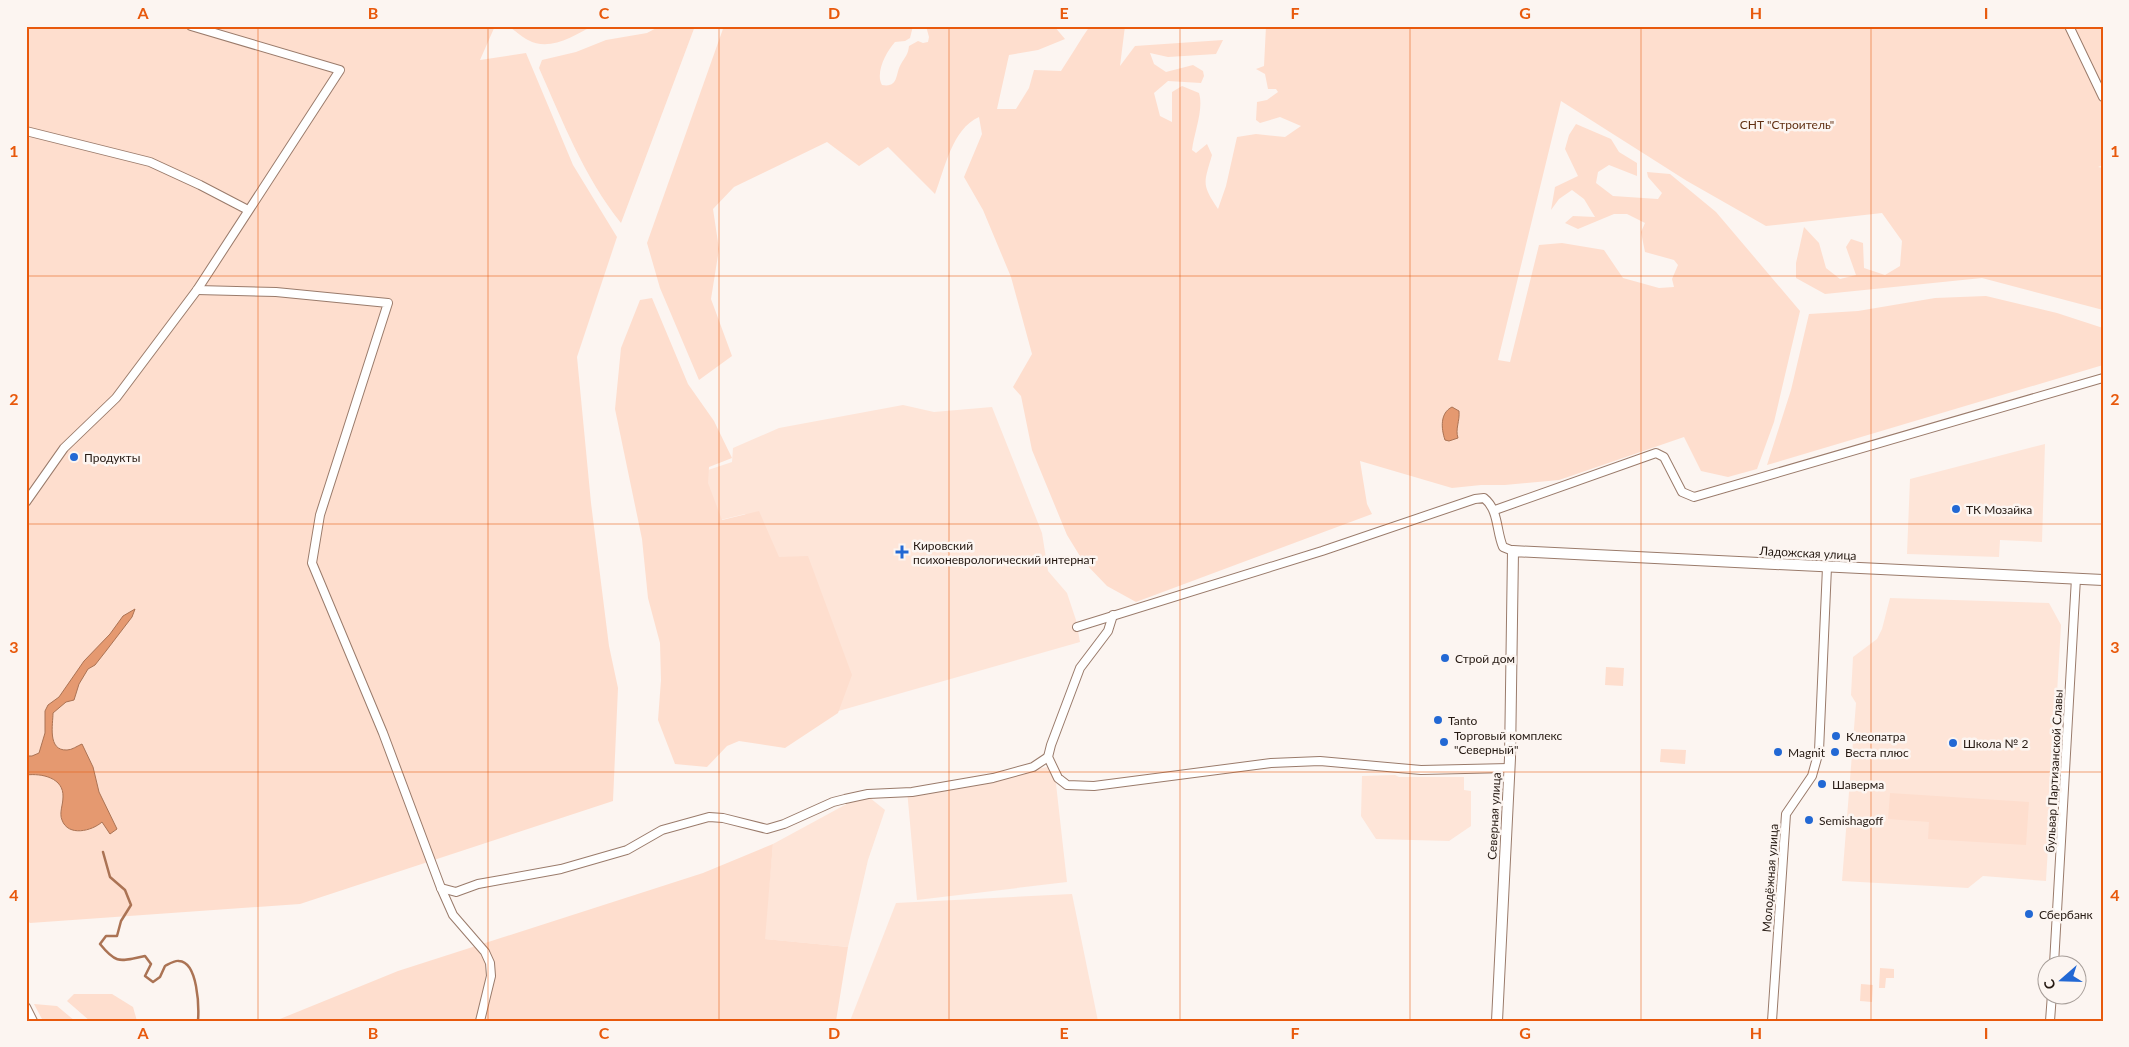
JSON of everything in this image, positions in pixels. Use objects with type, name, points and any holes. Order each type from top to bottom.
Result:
[{"type":"street","points":[[26,502],[64,448],[116,398],[197,290],[340,70],[191,26]]},
{"type":"street","points":[[2069,26],[2103,98]]},
{"type":"street","points":[[26,131],[150,162],[200,184],[248,210]]},
{"type":"street","points":[[197,290],[276,292],[388,303],[320,515],[312,563],[383,733],[441,888],[453,915],[485,952],[490,963],[491,976],[480,1021]]},
{"type":"street","points":[[1494,510],[1656,452],[1664,457],[1682,492],[1694,497],[2103,378]]},
{"type":"street","points":[[1077,627],[1322,551],[1475,499],[1484,498],[1491,504],[1494,510],[1498,536],[1503,548],[1513,551]]},
{"type":"street","name":"Ладожская улица","points":[[1513,551],[2103,580]]},
{"type":"street","name":"Северная улица","points":[[1497,1021],[1509,768],[1513,551]]},
{"type":"street","name":"Молодёжная улица","points":[[1772,1021],[1786,814],[1812,776],[1819,750],[1827,567]]},
{"type":"street","name":"бульвар Партизанской Славы","points":[[2055,954],[2076,578]]},
{"type":"street","points":[[441,888],[456,892],[478,884],[561,869],[627,850],[662,830],[709,817],[724,818],[767,828],[784,824],[845,798],[868,794],[912,792],[993,778],[1032,767],[1048,758],[1080,668],[1108,631],[1114,615]]},
{"type":"street","points":[[1048,758],[1058,778],[1067,785],[1094,786],[1271,763],[1320,761],[1421,770],[1509,768]]},
{"type":"street","points":[[2050,1021],[2051,1004]]},
{"type":"street","points":[[26,1007],[33,1021]]},
{"type":"shaded area","name":"Кировский психоневрологический интернат","points":[[903,405],[934,412],[992,407],[1042,533],[1048,571],[1067,593],[1076,620],[1080,642],[828,714],[745,514],[712,522],[696,474],[732,462],[733,448],[779,428]]},
{"type":"shaded area","points":[[1452,407],[1459,411],[1458,438],[1449,441],[1445,440],[1442,421],[1445,413]]},
{"type":"shaded area","points":[[2045,444],[2042,542],[2000,540],[1999,557],[1907,554],[1910,479]]},
{"type":"shaded area","name":"Школа № 2","points":[[1890,598],[2049,603],[2061,625],[2046,881],[1983,876],[1968,888],[1842,881],[1856,703],[1851,695],[1853,657],[1877,639],[1882,629]]},
{"type":"shaded area","points":[[135,609],[132,617],[106,651],[95,665],[88,669],[79,684],[74,700],[66,702],[53,713],[52,736],[56,746],[67,750],[82,744],[93,767],[99,792],[117,829],[110,834],[102,822],[87,830],[69,829],[61,817],[63,797],[60,785],[45,776],[26,775],[26,756],[39,753],[45,733],[45,711],[48,705],[59,697],[84,661],[110,634],[123,616]]},
{"type":"shaded area","points":[[1054,766],[1067,882],[917,900],[907,790]]},
{"type":"shaded area","points":[[1395,775],[1399,777],[1464,777],[1464,790],[1471,791],[1471,826],[1449,841],[1376,839],[1361,816],[1362,776]]},
{"type":"shaded area","points":[[865,794],[885,810],[868,860],[848,947],[764,939],[773,844]]},
{"type":"shaded area","points":[[1072,894],[1098,1021],[850,1021],[896,903]]},
{"type":"green space","points":[[26,26],[495,26],[480,60],[526,53],[573,165],[617,237],[577,357],[591,503],[609,646],[618,688],[613,801],[300,904],[30,923],[26,919]]},
{"type":"green space","points":[[509,26],[592,26],[561,41],[544,44],[528,40]]},
{"type":"green space","points":[[660,26],[695,26],[621,223],[585,168],[539,68],[542,60],[576,52],[606,40],[647,33]]},
{"type":"green space","name":"СНТ \"Строитель\"","points":[[724,26],[913,26],[910,38],[905,41],[895,42],[882,63],[880,80],[882,85],[887,85],[896,79],[909,46],[918,41],[928,42],[929,37],[926,26],[1054,26],[1065,39],[1038,50],[1009,55],[997,109],[1016,109],[1029,88],[1034,70],[1061,71],[1090,26],[1125,26],[1120,66],[1135,46],[1223,40],[1216,54],[1168,57],[1150,53],[1154,64],[1166,72],[1193,65],[1203,71],[1204,76],[1201,83],[1168,81],[1154,93],[1160,116],[1172,122],[1172,92],[1182,86],[1199,93],[1200,114],[1192,150],[1196,153],[1207,144],[1212,155],[1206,183],[1209,194],[1218,209],[1226,186],[1237,137],[1256,134],[1285,137],[1301,126],[1280,117],[1260,123],[1256,120],[1257,102],[1267,100],[1278,92],[1276,89],[1268,89],[1265,74],[1256,69],[1264,66],[1266,26],[2103,26],[2103,165],[2098,167],[2103,168],[2103,310],[1982,278],[1825,294],[1796,278],[1796,263],[1804,227],[1819,243],[1826,268],[1840,279],[1856,275],[1846,247],[1851,239],[1863,243],[1864,268],[1885,275],[1900,266],[1902,241],[1882,213],[1766,226],[1687,181],[1561,101],[1498,360],[1510,362],[1539,245],[1562,243],[1604,250],[1623,278],[1659,288],[1674,287],[1672,279],[1678,265],[1674,260],[1645,252],[1641,232],[1645,223],[1627,214],[1614,214],[1578,229],[1565,223],[1573,216],[1595,217],[1584,199],[1572,190],[1559,199],[1551,210],[1555,187],[1578,176],[1565,149],[1569,135],[1576,124],[1611,139],[1619,152],[1637,163],[1637,176],[1609,165],[1598,172],[1596,183],[1613,196],[1658,199],[1662,193],[1648,177],[1647,172],[1670,174],[1716,212],[1800,311],[1774,422],[1757,469],[1728,477],[1701,471],[1684,437],[1559,480],[1505,485],[1452,488],[1360,461],[1367,504],[1372,514],[1136,602],[1107,586],[1083,561],[1067,535],[1032,450],[1021,396],[1013,387],[1032,354],[1011,277],[983,210],[964,177],[982,134],[979,117],[962,130],[956,140],[946,161],[935,194],[888,147],[859,166],[827,142],[734,187],[713,209],[719,249],[711,299],[732,356],[699,380],[660,288],[647,243]]},
{"type":"green space","points":[[1986,296],[2057,313],[2103,328],[2103,365],[1767,465],[1791,390],[1809,314],[1858,311],[1935,298]]},
{"type":"green space","points":[[652,298],[688,384],[714,421],[732,458],[709,467],[708,483],[722,520],[759,511],[779,557],[808,556],[852,675],[838,713],[785,748],[739,741],[727,746],[707,767],[675,764],[658,720],[661,680],[660,643],[648,598],[642,539],[615,409],[621,348],[640,300]]},
{"type":"green space","points":[[1606,667],[1624,668],[1623,686],[1605,685]]},
{"type":"green space","points":[[1661,749],[1686,750],[1685,764],[1660,762]]},
{"type":"green space","points":[[1890,793],[2029,802],[2026,845],[1928,839],[1929,822],[1888,819]]},
{"type":"green space","points":[[773,844],[765,939],[848,947],[836,1021],[275,1021],[398,971],[703,873]]},
{"type":"green space","points":[[1880,968],[1894,969],[1894,978],[1886,978],[1885,988],[1879,988]]},
{"type":"green space","points":[[1861,984],[1873,985],[1872,1002],[1860,1001]]},
{"type":"green space","points":[[74,994],[112,994],[133,1007],[137,1021],[90,1021],[67,1001]]},
{"type":"green space","points":[[34,1004],[57,1006],[75,1021],[43,1021]]},
{"type":"waterway","points":[[103,852],[110,877],[125,890],[131,905],[121,921],[117,936],[106,936],[100,944],[106,951],[120,960],[145,956],[151,964],[145,976],[153,982],[160,977],[165,966],[177,961],[185,963],[194,977],[198,1021]]},
{"type":"place","name":"Продукты","points":[[74,457]]},
{"type":"place","name":"ТК Мозайка","points":[[1956,509]]},
{"type":"place","name":"Кировский психоневрологический интернат","points":[[902,552]]},
{"type":"place","name":"Строй дом","points":[[1445,658]]},
{"type":"place","name":"Tanto","points":[[1438,720]]},
{"type":"place","name":"Клеопатра","points":[[1836,736]]},
{"type":"place","name":"Торговый комплекс \"Северный\"","points":[[1444,742]]},
{"type":"place","name":"Школа № 2","points":[[1953,743]]},
{"type":"place","name":"Magnit","points":[[1778,752]]},
{"type":"place","name":"Веста плюс","points":[[1835,752]]},
{"type":"place","name":"Шаверма","points":[[1822,784]]},
{"type":"place","name":"Semishagoff","points":[[1809,820]]},
{"type":"place","name":"Сбербанк","points":[[2029,914]]}]
